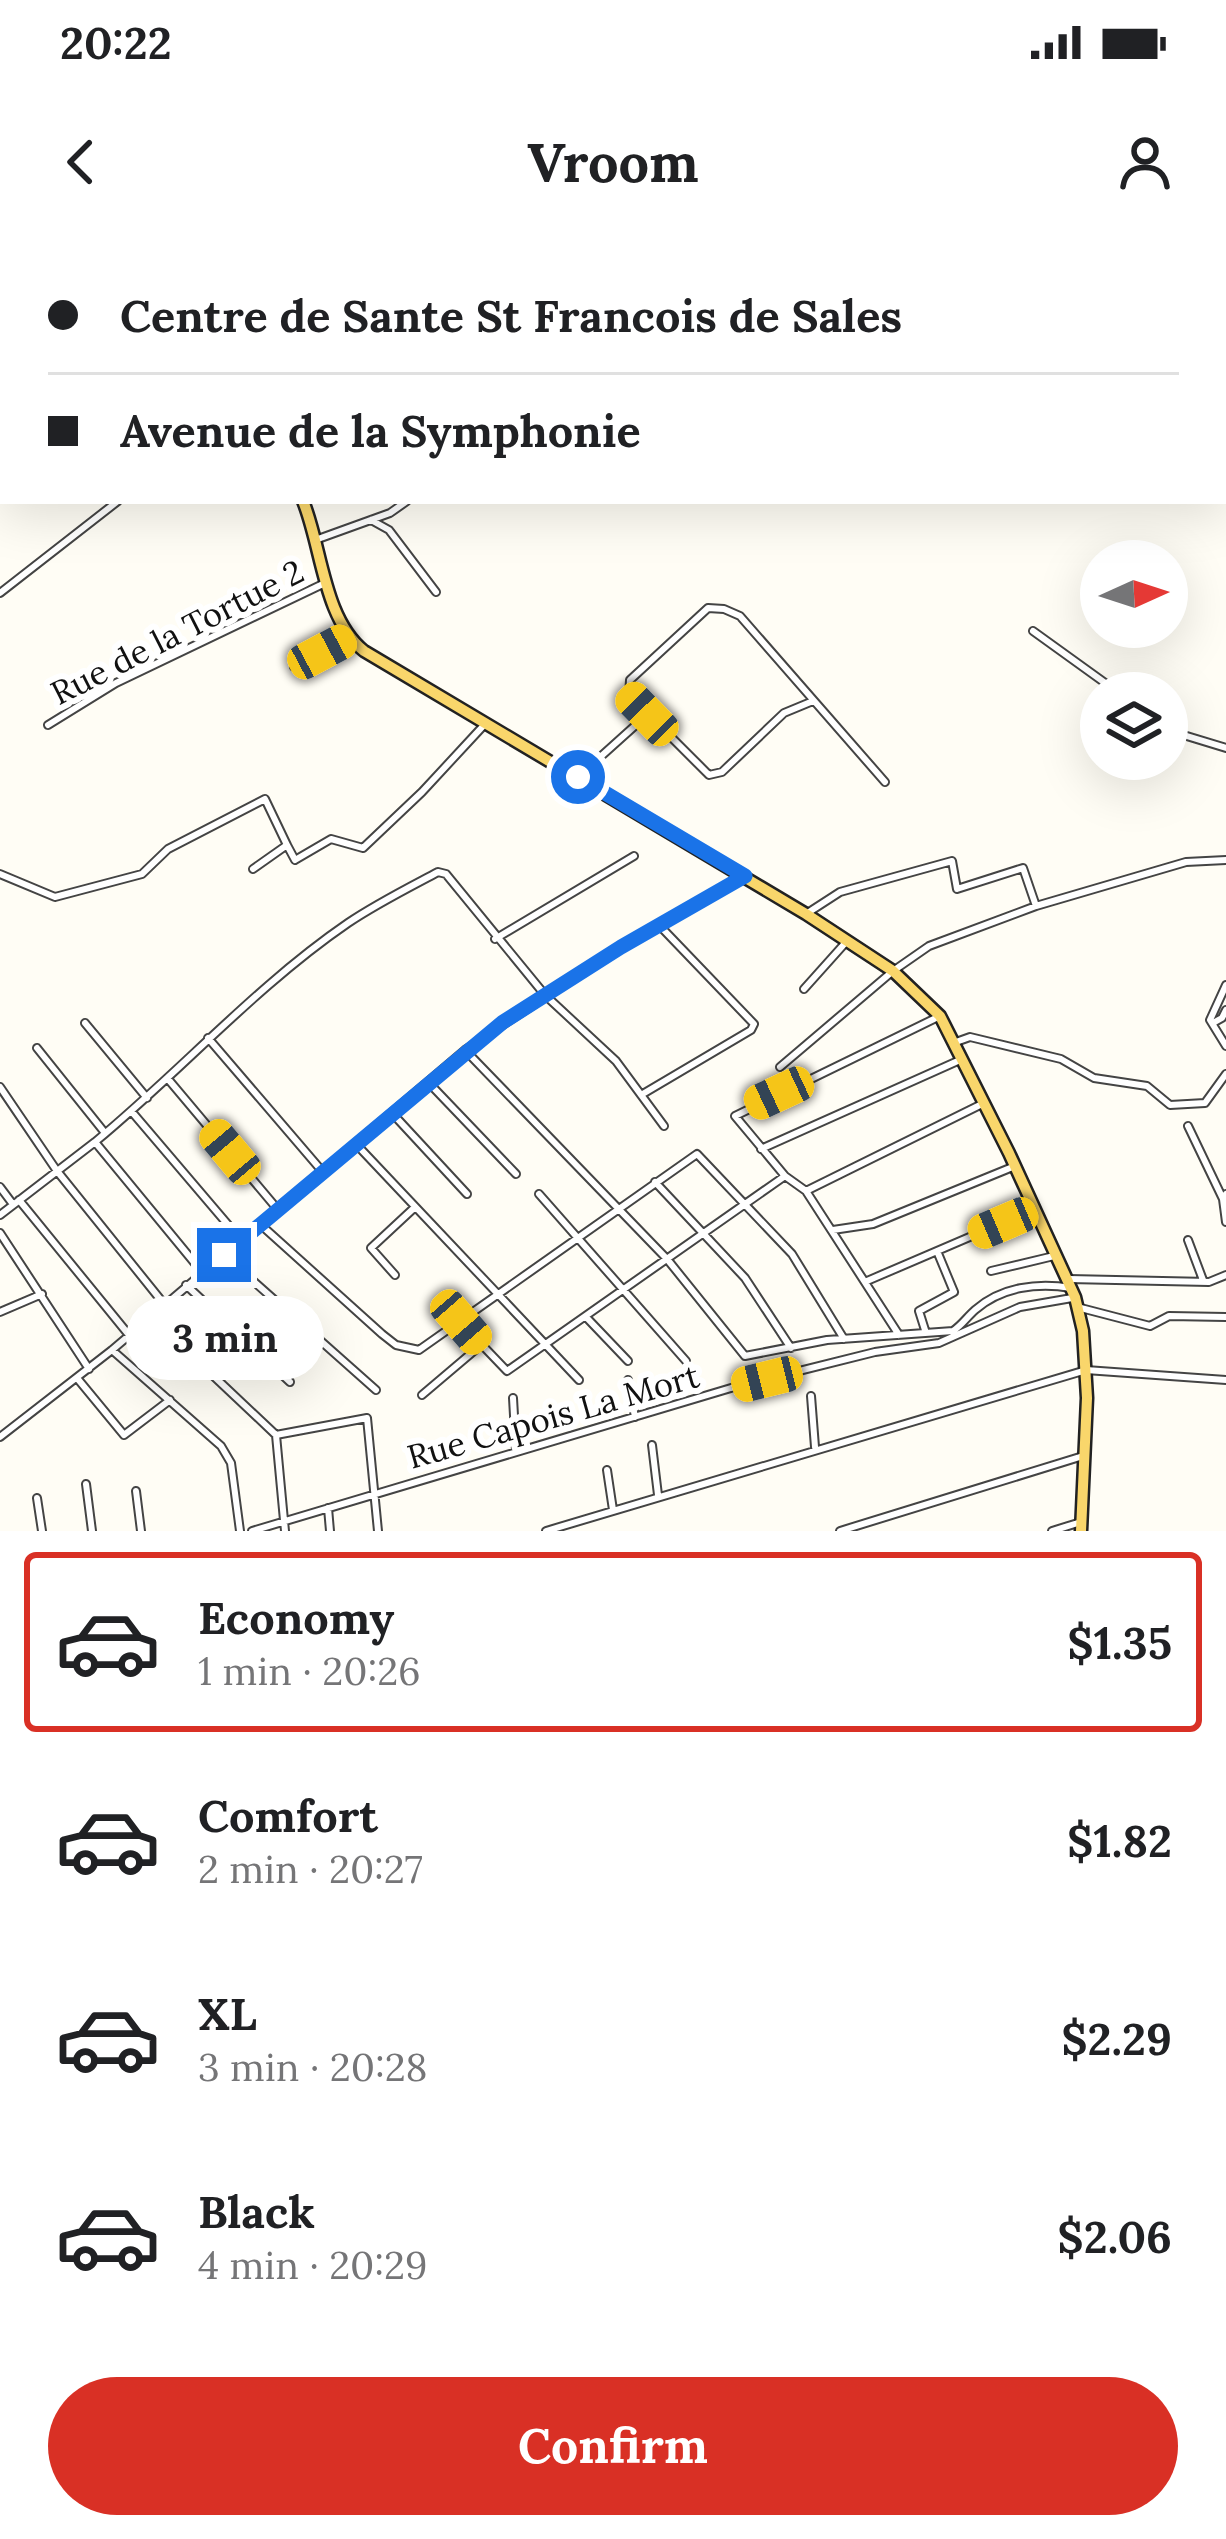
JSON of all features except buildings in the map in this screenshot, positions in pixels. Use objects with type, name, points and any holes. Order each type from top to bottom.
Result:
[{"type":"main road","points":[[304,504],[350,638],[384,665],[806,914],[892,970],[940,1016],[1073,1293],[1086,1370],[1081,1526]]},
{"type":"street","points":[[0,593],[114,504]]},
{"type":"street","points":[[318,539],[401,504]]},
{"type":"street","points":[[370,520],[389,530],[436,592]]},
{"type":"street","name":"Rue de la Tortue 2","points":[[48,725],[116,683],[328,582]]},
{"type":"street","points":[[814,700],[784,713],[722,772],[709,776],[629,695],[630,680],[708,608],[740,616],[814,700],[885,782]]},
{"type":"street","points":[[1033,632],[1089,672]]},
{"type":"street","points":[[295,667],[350,638]]},
{"type":"street","points":[[578,777],[647,714]]},
{"type":"street","points":[[0,874],[55,897],[142,874],[168,850],[265,799],[295,860],[331,839],[364,848],[485,724]]},
{"type":"street","points":[[1188,736],[1226,748]]},
{"type":"street","points":[[254,869],[287,845]]},
{"type":"street","points":[[495,939],[634,856]]},
{"type":"street","points":[[780,1067],[892,970],[929,946],[1036,906],[1186,862],[1226,860]]},
{"type":"street","points":[[806,914],[840,892],[952,861],[957,890],[1023,868],[1036,906]]},
{"type":"street","points":[[0,1215],[132,1112],[208,1038],[348,923],[437,872],[446,874],[545,995],[616,1061],[664,1126]]},
{"type":"street","points":[[0,1437],[112,1350],[465,1050],[545,995],[745,876]]},
{"type":"street","points":[[641,1095],[754,1024],[659,925]]},
{"type":"street","points":[[804,989],[847,941]]},
{"type":"street","points":[[1226,985],[1212,1011],[1211,1024],[1226,1046]]},
{"type":"street","points":[[1211,1024],[1226,1010]]},
{"type":"street","points":[[899,1335],[806,1192],[785,1176],[736,1114],[940,1016]]},
{"type":"street","points":[[85,1023],[147,1098]]},
{"type":"street","points":[[956,1042],[970,1037],[1061,1059],[1094,1078],[1147,1086],[1170,1106],[1205,1102],[1226,1074]]},
{"type":"street","points":[[208,1038],[322,1171]]},
{"type":"street","points":[[38,1048],[106,1133]]},
{"type":"street","points":[[465,1050],[668,1259],[745,1356],[844,1339],[953,1331],[992,1299],[1032,1285],[1073,1293],[1150,1326],[1169,1316],[1226,1317]]},
{"type":"street","points":[[761,1149],[963,1058]]},
{"type":"street","points":[[168,1079],[279,1211]]},
{"type":"street","points":[[428,1082],[516,1174]]},
{"type":"street","points":[[0,1088],[56,1171],[164,1304]]},
{"type":"street","points":[[806,1192],[985,1102]]},
{"type":"street","points":[[132,1112],[241,1240]]},
{"type":"street","points":[[392,1113],[467,1195]]},
{"type":"street","points":[[1188,1126],[1224,1197],[1226,1222]]},
{"type":"street","points":[[95,1142],[202,1272]]},
{"type":"street","points":[[356,1144],[579,1380]]},
{"type":"street","points":[[261,1225],[396,1345],[419,1350],[697,1154],[792,1254],[844,1339]]},
{"type":"street","points":[[833,1230],[873,1224],[1015,1166]]},
{"type":"street","points":[[461,1322],[505,1371],[785,1176]]},
{"type":"street","points":[[655,1182],[745,1278],[791,1348]]},
{"type":"street","points":[[0,1187],[129,1335]]},
{"type":"street","points":[[539,1194],[686,1361]]},
{"type":"street","points":[[395,1275],[371,1248],[414,1208]]},
{"type":"street","points":[[867,1282],[1036,1209]]},
{"type":"street","points":[[0,1233],[88,1369]]},
{"type":"street","points":[[1189,1240],[1203,1280]]},
{"type":"street","points":[[926,1331],[919,1311],[954,1292],[937,1251]]},
{"type":"street","points":[[224,1255],[376,1390]]},
{"type":"street","points":[[992,1271],[1057,1255]]},
{"type":"street","points":[[1073,1293],[1209,1282],[1226,1275]]},
{"type":"street","points":[[186,1286],[290,1382]]},
{"type":"street","name":"Rue Capois La Mort","points":[[252,1531],[284,1526],[328,1508],[634,1417],[875,1352],[939,1343],[1020,1307],[1073,1293]]},
{"type":"street","points":[[0,1312],[42,1294]]},
{"type":"street","points":[[150,1316],[276,1436],[284,1526]]},
{"type":"street","points":[[586,1317],[628,1360]]},
{"type":"street","points":[[422,1395],[481,1345]]},
{"type":"street","points":[[112,1350],[220,1446],[231,1462],[240,1531]]},
{"type":"street","points":[[546,1531],[1086,1370],[1226,1381]]},
{"type":"street","points":[[77,1378],[124,1436],[170,1400]]},
{"type":"street","points":[[628,1380],[634,1417]]},
{"type":"street","points":[[811,1396],[815,1448]]},
{"type":"street","points":[[513,1398],[516,1451]]},
{"type":"street","points":[[276,1436],[367,1418],[378,1531]]},
{"type":"street","points":[[652,1445],[658,1497]]},
{"type":"street","points":[[847,1530],[1084,1456]]},
{"type":"street","points":[[607,1471],[613,1510]]},
{"type":"street","points":[[86,1484],[92,1531]]},
{"type":"street","points":[[136,1490],[141,1531]]},
{"type":"street","points":[[37,1498],[42,1531]]},
{"type":"street","points":[[328,1508],[330,1531]]},
{"type":"street","points":[[1052,1531],[1081,1526]]},
{"type":"route","points":[[224,1255],[503,1022],[745,876],[578,777]]}]
